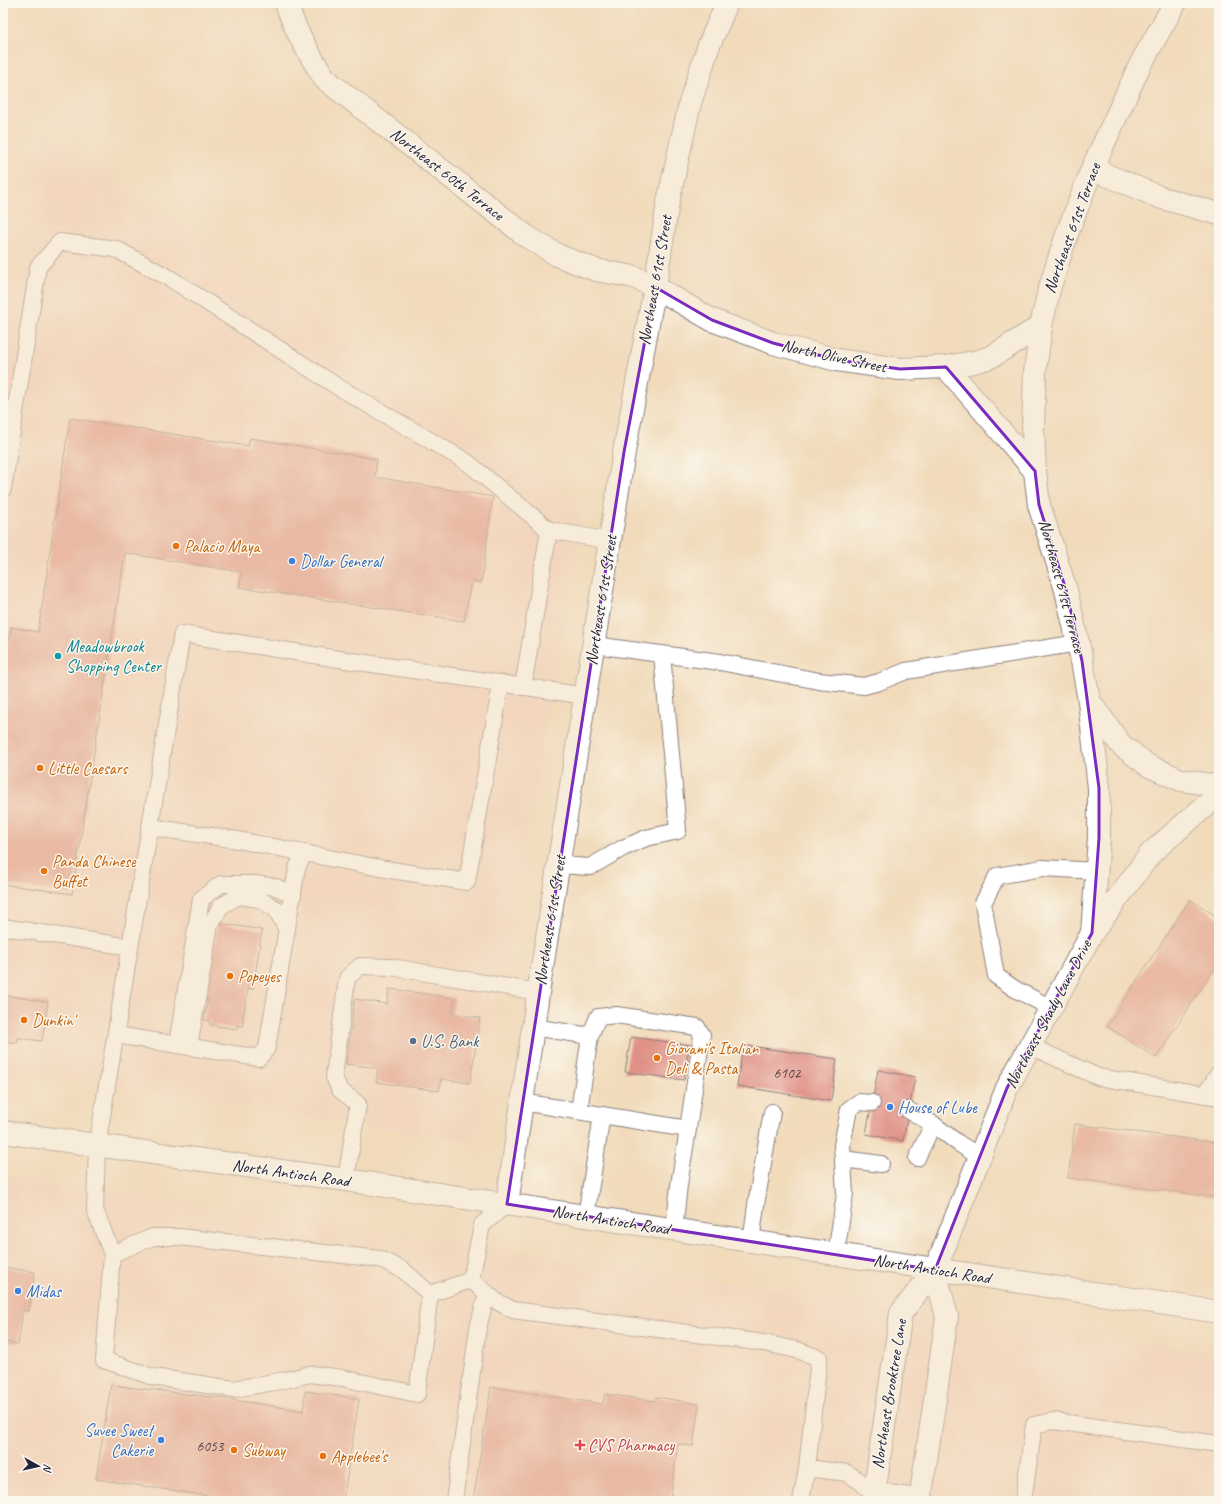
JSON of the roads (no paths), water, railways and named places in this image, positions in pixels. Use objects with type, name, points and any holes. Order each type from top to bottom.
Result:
[{"type":"street","name":"Northeast 60th Terrace","points":[[286,3],[291,20],[306,50],[325,79],[526,236],[559,256],[596,270],[634,277],[655,287]]},
{"type":"street","name":"Northeast 61st Street","points":[[507,1204],[538,992],[624,452],[655,287],[668,202],[690,103],[709,45],[727,3]]},
{"type":"street","name":"Northeast 61st Terrace","points":[[1092,933],[1100,838],[1099,788],[1089,701],[1078,643],[1066,590],[1039,504],[1035,471],[1033,428],[1035,372],[1041,326],[1049,290],[1067,234],[1092,169],[1140,65],[1175,3]]},
{"type":"street","points":[[1092,169],[1162,198],[1219,214]]},
{"type":"street","name":"North Olive Street","points":[[655,287],[712,320],[774,343],[837,360],[900,369],[946,367],[974,362],[991,356],[1041,326]]},
{"type":"street","points":[[946,367],[1035,471]]},
{"type":"street","name":"Northeast 61st Terrace","points":[[1089,701],[1121,745],[1149,766],[1181,780],[1219,786]]},
{"type":"street","name":"Northeast Shady Lane Drive","points":[[935,1270],[1007,1088],[1092,933],[1151,853],[1219,794]]},
{"type":"street","name":"North Antioch Road","points":[[3,1132],[346,1180],[1219,1312]]},
{"type":"street","points":[[873,1497],[921,1501],[947,1317],[935,1270]]},
{"type":"street","name":"Northeast Brooktree Lane","points":[[873,1497],[901,1313],[935,1270]]},
{"type":"lane","points":[[3,489],[38,267],[60,242],[116,249],[171,279],[338,387],[467,462],[549,530],[611,541]]},
{"type":"lane","points":[[522,687],[549,530]]},
{"type":"lane","points":[[430,1294],[417,1394],[342,1378],[310,1374],[286,1380],[234,1389],[153,1377],[104,1360],[112,1254],[95,1210],[98,1146],[182,634],[586,696]]},
{"type":"lane","points":[[594,644],[720,662],[820,681],[864,686],[879,682],[906,671],[1078,643]]},
{"type":"lane","points":[[558,865],[590,867],[622,848],[646,838],[678,831],[662,654]]},
{"type":"lane","points":[[150,826],[238,840],[385,869],[467,882],[501,683]]},
{"type":"lane","points":[[116,1035],[259,1058],[267,1048],[297,868],[305,852]]},
{"type":"lane","points":[[1051,1008],[1015,989],[996,976],[983,903],[997,876],[1042,868],[1098,871]]},
{"type":"lane","points":[[183,1045],[201,900],[221,884],[255,884],[276,887],[293,894]]},
{"type":"lane","points":[[183,1045],[210,925],[221,906],[239,896],[259,899],[276,909],[287,930]]},
{"type":"lane","points":[[3,927],[130,947]]},
{"type":"lane","points":[[346,1180],[358,1104],[340,1090],[334,1077],[347,978],[360,966],[390,967],[538,992]]},
{"type":"lane","points":[[579,1111],[590,1036],[598,1017],[616,1015],[697,1027],[702,1035],[679,1185],[674,1230]]},
{"type":"lane","points":[[533,1027],[590,1036]]},
{"type":"lane","points":[[1030,1046],[1098,1077],[1212,1096],[1219,1073]]},
{"type":"lane","points":[[522,1102],[688,1129]]},
{"type":"lane","points":[[836,1254],[845,1194],[842,1145],[849,1109],[859,1102],[872,1103]]},
{"type":"lane","points":[[908,1110],[933,1124],[980,1157]]},
{"type":"lane","points":[[752,1242],[757,1198],[772,1112]]},
{"type":"lane","points":[[586,1216],[602,1115]]},
{"type":"lane","points":[[917,1158],[933,1124]]},
{"type":"lane","points":[[843,1158],[881,1164]]},
{"type":"lane","points":[[471,1280],[482,1225],[507,1204]]},
{"type":"lane","points":[[112,1254],[153,1237],[179,1237],[380,1259],[403,1270],[430,1294]]},
{"type":"lane","points":[[471,1280],[496,1301],[513,1310],[764,1343],[797,1350],[819,1358],[807,1468],[800,1501]]},
{"type":"lane","points":[[430,1294],[471,1280]]},
{"type":"lane","points":[[454,1501],[478,1328],[487,1293]]},
{"type":"lane","points":[[1023,1501],[1034,1425],[1053,1421],[1219,1444]]},
{"type":"lane","points":[[807,1468],[847,1473],[861,1482],[873,1497]]},
{"type":"place","name":"Palacio Maya","points":[[176,546]]},
{"type":"place","name":"Dollar General","points":[[292,561]]},
{"type":"place","name":"Meadowbrook Shopping Center","points":[[58,656]]},
{"type":"place","name":"Little Caesars","points":[[40,768]]},
{"type":"place","name":"Panda Chinese Buffet","points":[[44,871]]},
{"type":"place","name":"Popeyes","points":[[230,976]]},
{"type":"place","name":"Dunkin'","points":[[24,1020]]},
{"type":"place","name":"U.S. Bank","points":[[413,1041]]},
{"type":"place","name":"Giovani's Italian Deli & Pasta","points":[[657,1058]]},
{"type":"place","name":"House of Lube","points":[[890,1107]]},
{"type":"place","name":"Midas","points":[[18,1291]]},
{"type":"place","name":"Suvee Sweet Cakerie","points":[[161,1440]]},
{"type":"place","name":"CVS Pharmacy","points":[[580,1445]]},
{"type":"place","name":"Subway","points":[[234,1450]]},
{"type":"place","name":"Applebee's","points":[[323,1456]]}]
